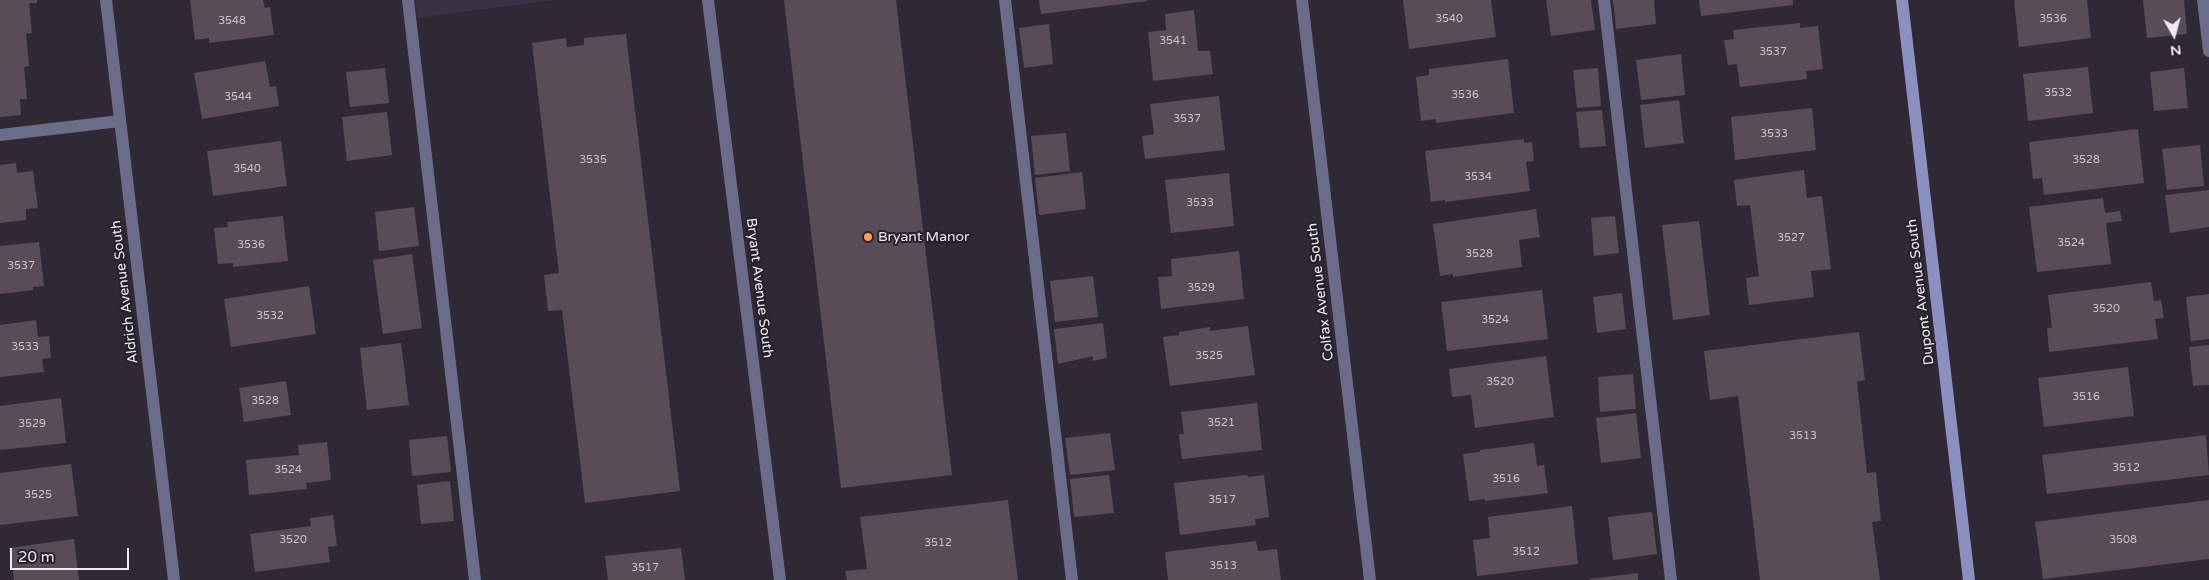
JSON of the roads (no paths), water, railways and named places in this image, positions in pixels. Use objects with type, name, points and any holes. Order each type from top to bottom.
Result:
[{"type":"street","name":"Aldrich Avenue South","points":[[106,0],[174,580]]},
{"type":"street","points":[[408,0],[475,580]]},
{"type":"street","name":"Bryant Avenue South","points":[[708,0],[780,580]]},
{"type":"street","points":[[1005,0],[1072,580]]},
{"type":"street","name":"Colfax Avenue South","points":[[1302,0],[1370,580]]},
{"type":"street","points":[[1604,0],[1671,580]]},
{"type":"street","name":"Dupont Avenue South","points":[[1902,0],[1968,580]]},
{"type":"street","points":[[2203,0],[2209,51]]},
{"type":"street","points":[[0,136],[120,121]]},
{"type":"place","name":"Bryant Manor","points":[[868,237]]}]
